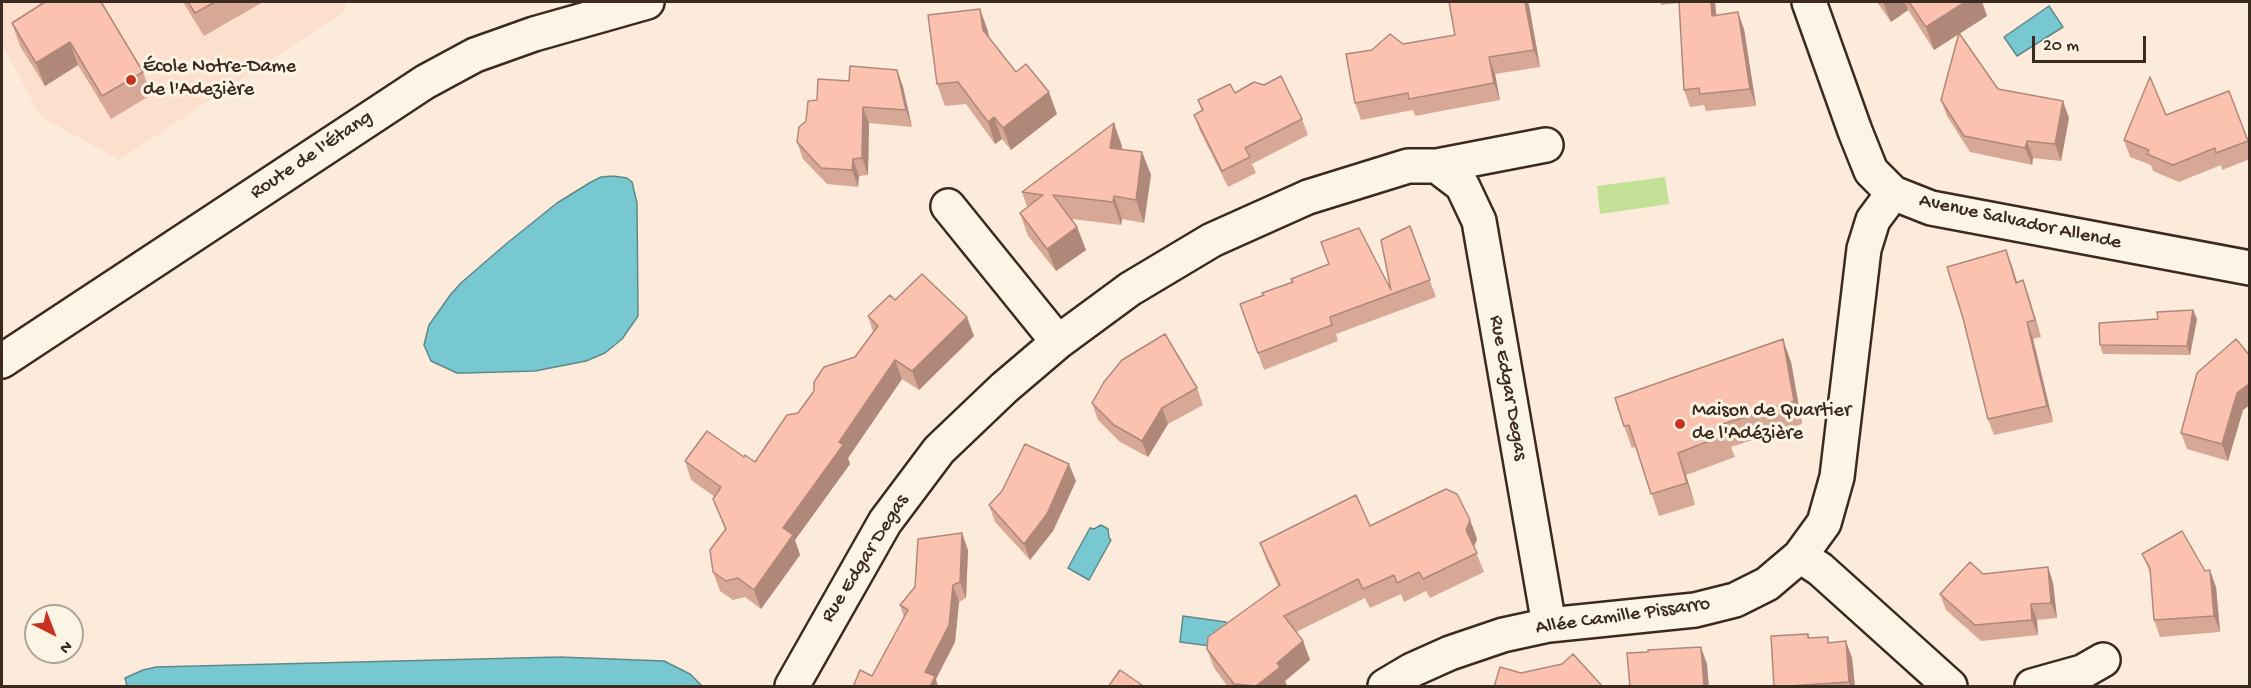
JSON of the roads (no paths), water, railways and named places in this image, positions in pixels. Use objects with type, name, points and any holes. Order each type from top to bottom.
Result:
[{"type":"street","name":"Route de l'Étang","points":[[2,361],[425,82],[485,52],[534,34],[647,2]]},
{"type":"street","name":"Avenue Salvador Allende","points":[[1809,2],[1871,171],[1893,193],[1931,207],[2250,268]]},
{"type":"street","name":"Rue Edgar Degas","points":[[792,687],[885,522],[939,450],[1004,388],[1058,342],[1130,289],[1212,240],[1308,196],[1408,166],[1437,166],[1546,145]]},
{"type":"street","name":"Rue Edgar Degas","points":[[1437,166],[1462,185],[1479,221],[1549,625]]},
{"type":"street","name":"Allée Camille Pissarro","points":[[1385,687],[1412,670],[1450,653],[1503,635],[1549,625],[1695,610],[1735,600],[1767,584],[1800,556],[1824,523],[1837,477],[1864,249],[1873,220],[1893,193]]},
{"type":"street","points":[[948,206],[1058,342]]},
{"type":"street","points":[[1800,556],[1820,569],[1950,687]]},
{"type":"street","points":[[2032,687],[2082,672],[2103,660]]},
{"type":"water","points":[[2049,6],[2063,27],[2017,56],[2004,37]]},
{"type":"water","points":[[601,177],[627,178],[632,182],[637,203],[638,316],[622,339],[605,353],[586,361],[535,371],[457,373],[431,361],[424,345],[429,325],[462,282],[557,203]]},
{"type":"water","points":[[1101,525],[1108,529],[1111,540],[1089,580],[1068,568],[1090,528],[1094,529]]},
{"type":"water","points":[[1183,616],[1226,622],[1232,631],[1218,647],[1180,642]]},
{"type":"water","points":[[559,657],[664,661],[690,674],[702,686],[127,686],[125,678],[156,667]]},
{"type":"place","name":"École Notre-Dame de l'Adezière","points":[[131,80]]},
{"type":"place","name":"Maison de Quartier de l'Adézière","points":[[1680,424]]}]
